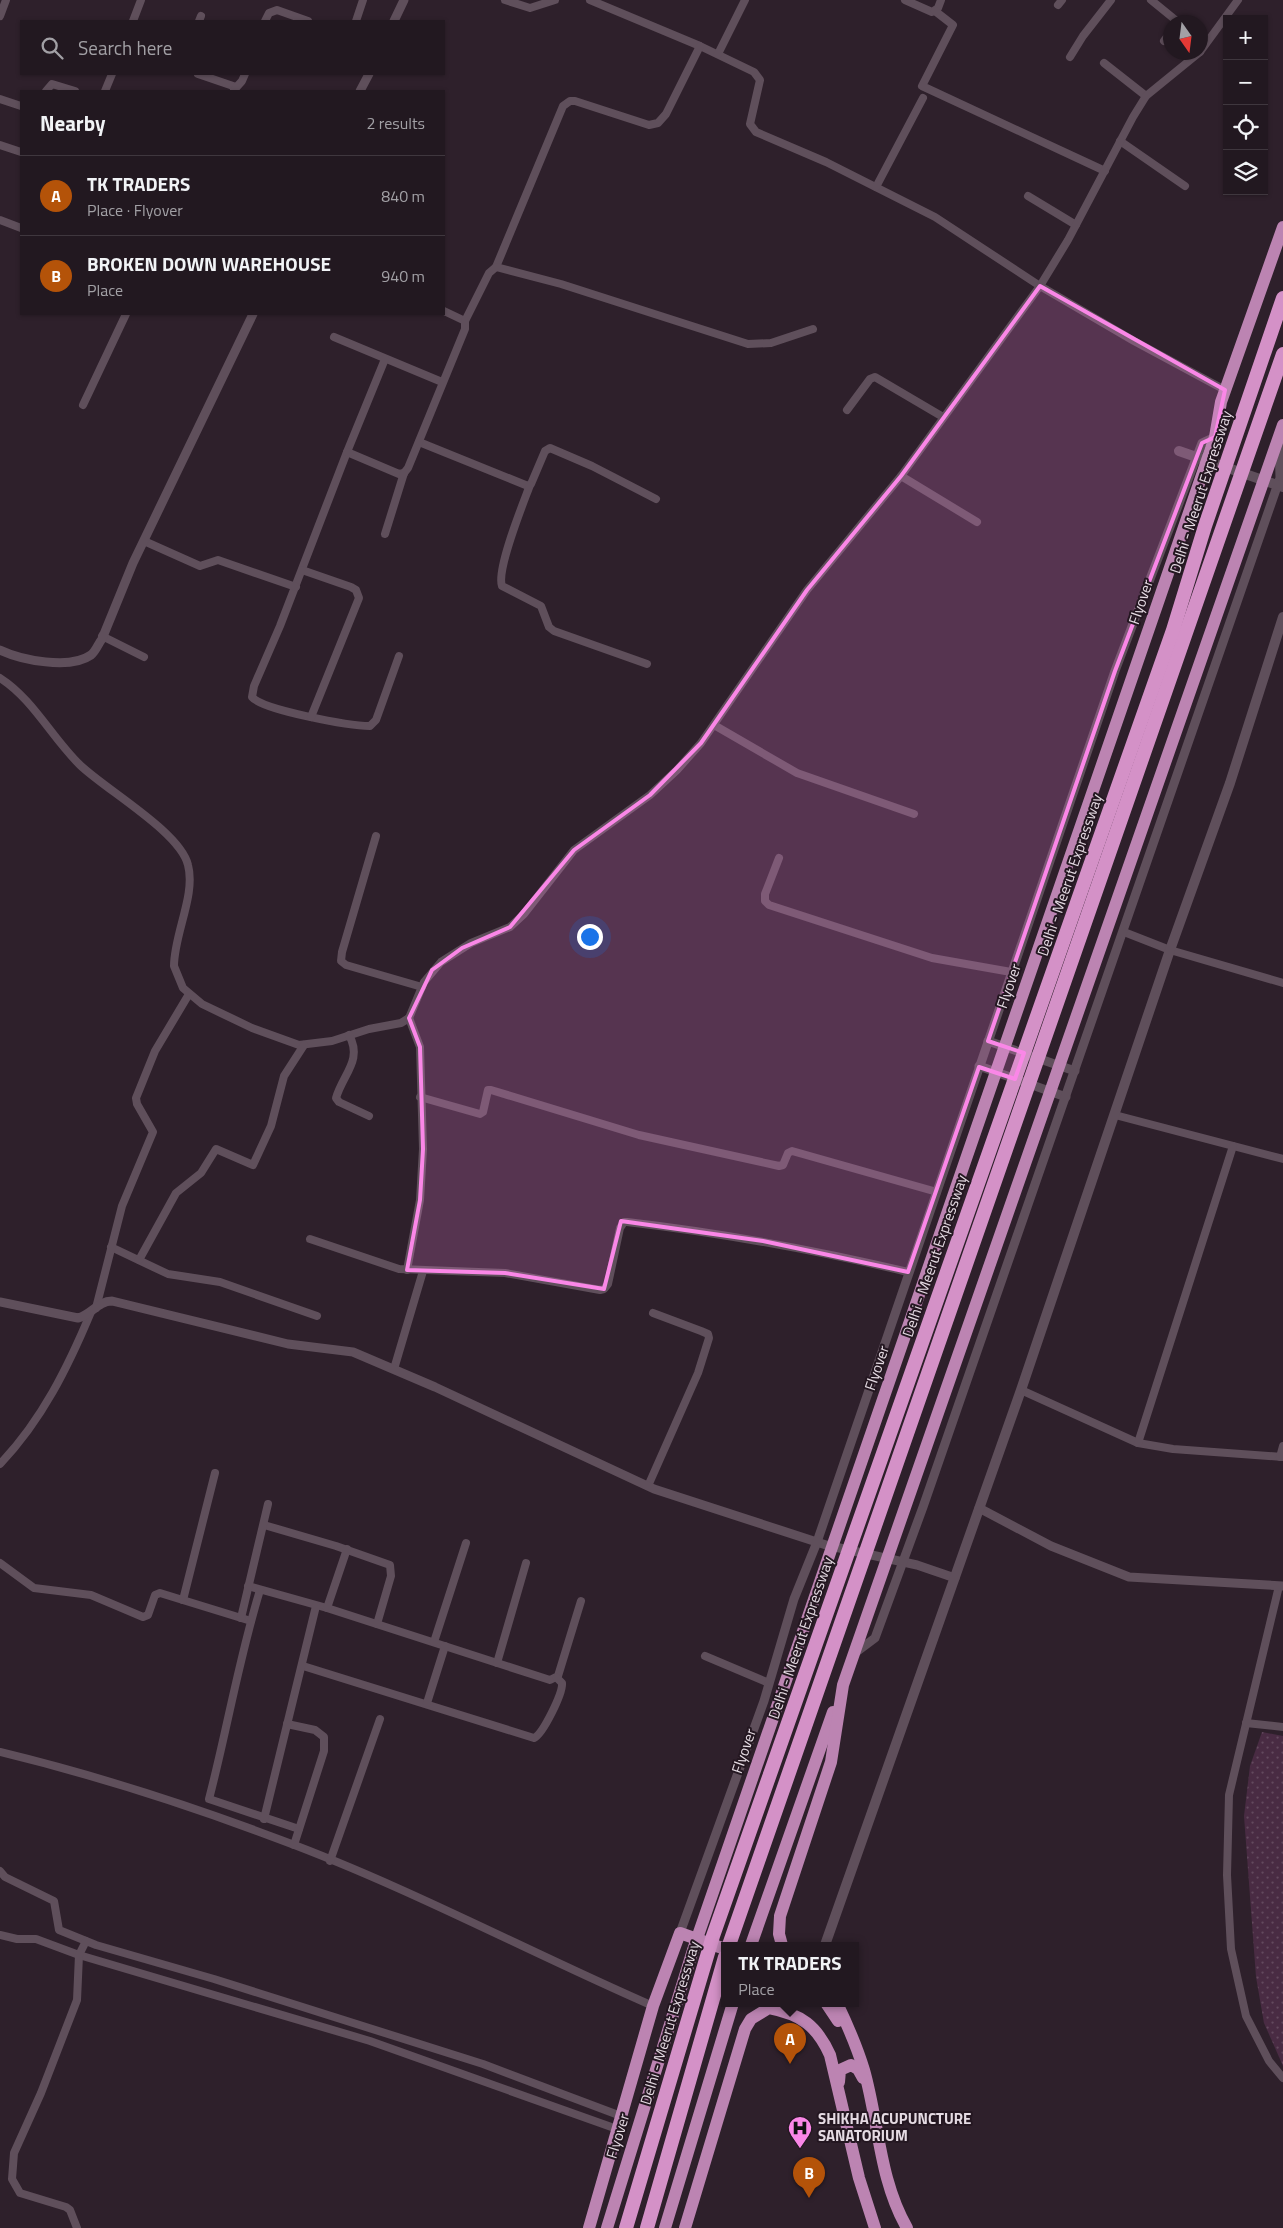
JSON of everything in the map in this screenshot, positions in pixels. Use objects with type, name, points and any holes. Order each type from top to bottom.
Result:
[{"type":"highway","name":"Flyover","points":[[608,2226],[693,1950],[1204,452],[1215,437],[1225,390],[1283,227]]},
{"type":"highway","name":"Delhi - Meerut Expressway","points":[[626,2228],[713,1936],[1173,630],[1223,474],[1283,298]]},
{"type":"highway","name":"Delhi - Meerut Expressway","points":[[729,1942],[1025,1100],[1283,354]]},
{"type":"highway","points":[[752,1942],[1281,431]]},
{"type":"highway","points":[[781,1942],[779,1934],[780,1916],[831,1762],[843,1685]]},
{"type":"highway","points":[[589,2228],[653,2006],[680,1933],[721,1944]]},
{"type":"highway","points":[[647,2228],[721,1971]]},
{"type":"highway","points":[[665,2228],[732,2007]]},
{"type":"highway","points":[[829,2007],[854,2045]]},
{"type":"highway","points":[[839,2007],[854,2045],[867,2086],[888,2185],[896,2208],[907,2228]]},
{"type":"highway","points":[[685,2228],[745,2029],[751,2019],[769,2008],[786,2011],[808,2024],[821,2036],[830,2055],[859,2178],[876,2228]]},
{"type":"highway","points":[[840,2091],[840,2070],[851,2065],[858,2069],[867,2086]]},
{"type":"main road","points":[[1179,451],[1280,486]]},
{"type":"main road","points":[[824,1942],[1021,1390],[1170,950],[1230,783],[1283,617]]},
{"type":"street","points":[[0,16],[6,0]]},
{"type":"street","points":[[133,20],[141,0]]},
{"type":"street","points":[[356,20],[363,0]]},
{"type":"street","points":[[394,20],[404,0]]},
{"type":"street","points":[[505,0],[530,8],[550,1]]},
{"type":"street","points":[[590,0],[700,46],[754,72],[760,80],[751,119],[752,129],[935,216],[1040,286],[1134,341],[1225,390]]},
{"type":"street","points":[[718,54],[745,0]]},
{"type":"street","points":[[905,0],[928,12],[935,11],[953,25],[922,86],[1105,171]]},
{"type":"street","points":[[935,11],[941,0]]},
{"type":"street","points":[[1070,57],[1083,36],[1111,0]]},
{"type":"street","points":[[1151,0],[1169,15]]},
{"type":"street","points":[[1208,40],[1238,0]]},
{"type":"street","points":[[266,20],[269,13],[276,10],[305,20]]},
{"type":"street","points":[[385,534],[404,474],[465,329],[465,320],[489,273],[496,267],[563,106],[570,101],[574,101],[649,125],[658,123],[666,114],[700,46]]},
{"type":"street","points":[[0,678],[21,695],[79,765],[150,820],[182,850],[188,863],[190,879],[174,966],[177,977],[189,994],[219,1014],[252,1028],[304,1045],[332,1041],[349,1035],[401,1023],[408,1018],[432,970],[451,955],[471,943],[510,927],[524,914],[574,850],[650,795],[677,770],[714,725],[807,590],[901,476],[1040,286],[1076,226],[1120,141],[1146,96],[1188,60]]},
{"type":"street","points":[[1104,63],[1146,96]]},
{"type":"street","points":[[105,90],[112,75]]},
{"type":"street","points":[[200,75],[235,89],[245,75]]},
{"type":"street","points":[[361,90],[368,75]]},
{"type":"street","points":[[47,90],[52,84],[72,90]]},
{"type":"street","points":[[876,187],[923,98]]},
{"type":"street","points":[[0,99],[20,106]]},
{"type":"street","points":[[1120,141],[1184,186]]},
{"type":"street","points":[[0,145],[20,152]]},
{"type":"street","points":[[1028,196],[1076,226]]},
{"type":"street","points":[[0,221],[20,228]]},
{"type":"street","points":[[496,267],[561,284],[748,344],[771,343],[813,329]]},
{"type":"street","points":[[445,311],[465,320]]},
{"type":"street","points":[[83,405],[126,315]]},
{"type":"street","points":[[0,650],[26,660],[70,661],[82,659],[93,653],[144,541],[253,315]]},
{"type":"street","points":[[334,337],[442,382]]},
{"type":"street","points":[[385,359],[347,452],[296,587],[254,686],[252,696],[259,702],[311,717],[370,726],[374,723],[399,656]]},
{"type":"street","points":[[847,410],[870,379],[874,377],[943,417]]},
{"type":"street","points":[[854,1654],[875,1638],[906,1554],[1280,486],[1281,431]]},
{"type":"street","points":[[419,442],[525,486],[530,485]]},
{"type":"street","points":[[647,664],[554,632],[549,627],[543,608],[502,586],[500,577],[530,485],[546,451],[550,448],[592,466],[656,499]]},
{"type":"street","points":[[347,452],[404,474]]},
{"type":"street","points":[[680,1933],[769,1683],[794,1599],[817,1542],[1115,671],[1194,464],[1204,452]]},
{"type":"street","points":[[901,476],[977,522]]},
{"type":"street","points":[[144,541],[200,566],[218,560],[296,587]]},
{"type":"street","points":[[302,570],[352,587],[356,590],[358,598],[311,717]]},
{"type":"street","points":[[102,636],[144,657]]},
{"type":"street","points":[[714,725],[797,773],[914,814]]},
{"type":"street","points":[[376,836],[341,961],[346,965],[422,987]]},
{"type":"street","points":[[779,858],[765,894],[765,901],[769,905],[932,958],[1011,972]]},
{"type":"street","points":[[1124,932],[1170,950],[1283,983]]},
{"type":"street","points":[[0,1464],[54,1391],[94,1310],[122,1206],[153,1132],[137,1104],[136,1098],[155,1051],[189,994]]},
{"type":"street","points":[[407,1270],[421,1188],[423,1149],[420,1048],[408,1018]]},
{"type":"street","points":[[349,1035],[355,1046],[355,1056],[336,1098],[339,1102],[369,1116]]},
{"type":"street","points":[[988,1041],[1075,1071]]},
{"type":"street","points":[[139,1260],[176,1193],[201,1173],[216,1149],[253,1164],[271,1126],[284,1076],[304,1045]]},
{"type":"street","points":[[979,1066],[1066,1097]]},
{"type":"street","points":[[420,1097],[480,1114],[484,1112],[488,1090],[491,1090],[639,1135],[779,1166],[783,1165],[788,1153],[792,1151],[936,1192]]},
{"type":"street","points":[[1115,1115],[1283,1159]]},
{"type":"street","points":[[1138,1443],[1233,1146]]},
{"type":"street","points":[[310,1239],[375,1262],[407,1270],[505,1273],[604,1290],[608,1284],[620,1228],[624,1222],[746,1238],[908,1272]]},
{"type":"street","points":[[111,1247],[168,1274],[220,1282],[317,1316]]},
{"type":"street","points":[[394,1369],[423,1271]]},
{"type":"street","points":[[0,1302],[78,1318],[94,1310],[101,1303],[112,1301],[288,1344],[353,1352],[648,1486],[817,1542],[917,1564],[955,1578]]},
{"type":"street","points":[[648,1486],[689,1396],[709,1342],[708,1334],[653,1313]]},
{"type":"street","points":[[1021,1390],[1138,1443],[1173,1449],[1281,1457],[1283,1446]]},
{"type":"street","points":[[183,1600],[215,1473]]},
{"type":"street","points":[[241,1618],[268,1504]]},
{"type":"street","points":[[979,1508],[1050,1546],[1129,1577],[1281,1586],[1229,1795],[1227,1875],[1231,1949],[1246,2016],[1269,2061],[1283,2078]]},
{"type":"street","points":[[264,1525],[385,1562],[392,1570],[377,1624]]},
{"type":"street","points":[[434,1642],[466,1543]]},
{"type":"street","points":[[327,1608],[347,1549]]},
{"type":"street","points":[[0,1563],[34,1588],[90,1595],[143,1617],[148,1615],[153,1597],[157,1593],[251,1621]]},
{"type":"street","points":[[497,1663],[526,1563]]},
{"type":"street","points":[[248,1586],[327,1608],[550,1680],[557,1678]]},
{"type":"street","points":[[260,1590],[209,1799],[264,1819],[299,1829]]},
{"type":"street","points":[[557,1678],[581,1601]]},
{"type":"street","points":[[264,1819],[316,1606]]},
{"type":"street","points":[[427,1704],[445,1646]]},
{"type":"street","points":[[706,1656],[769,1683]]},
{"type":"street","points":[[302,1666],[534,1738],[540,1735],[561,1690],[562,1683],[557,1678]]},
{"type":"street","points":[[330,1861],[380,1719]]},
{"type":"street","points":[[1246,1723],[1283,1727]]},
{"type":"street","points":[[288,1724],[315,1730],[324,1737],[324,1751],[294,1845]]},
{"type":"street","points":[[0,1752],[110,1781],[294,1845],[443,1910],[561,1966],[653,2006]]},
{"type":"street","points":[[0,1871],[5,1877],[54,1902],[59,1930],[86,1941],[483,2064],[621,2116]]},
{"type":"street","points":[[0,1935],[17,1939],[36,1939],[79,1955],[370,2041],[617,2129]]},
{"type":"street","points":[[77,2228],[72,2215],[66,2207],[20,2193],[15,2188],[11,2171],[14,2153],[41,2093],[76,2000],[79,1955],[86,1941]]},
{"type":"street","points":[[515,2093],[521,2078]]},
{"type":"highlighted area","points":[[1040,286],[1225,390],[1215,437],[1202,443],[1115,671],[988,1041],[1024,1053],[1015,1079],[979,1067],[908,1272],[763,1241],[621,1221],[604,1289],[505,1273],[407,1270],[420,1200],[423,1149],[420,1047],[409,1018],[432,970],[462,948],[510,927],[574,850],[650,795],[701,743],[807,590],[901,476]]},
{"type":"shaded area","points":[[1262,1732],[1283,1736],[1283,2066],[1264,2023],[1256,1977],[1244,1816],[1250,1766]]},
{"type":"place","name":"TK TRADERS","points":[[790,2064]]},
{"type":"place","name":"SHIKHA ACUPUNCTURE SANATORIUM","points":[[800,2149]]},
{"type":"place","name":"BROKEN DOWN WAREHOUSE","points":[[809,2198]]}]
